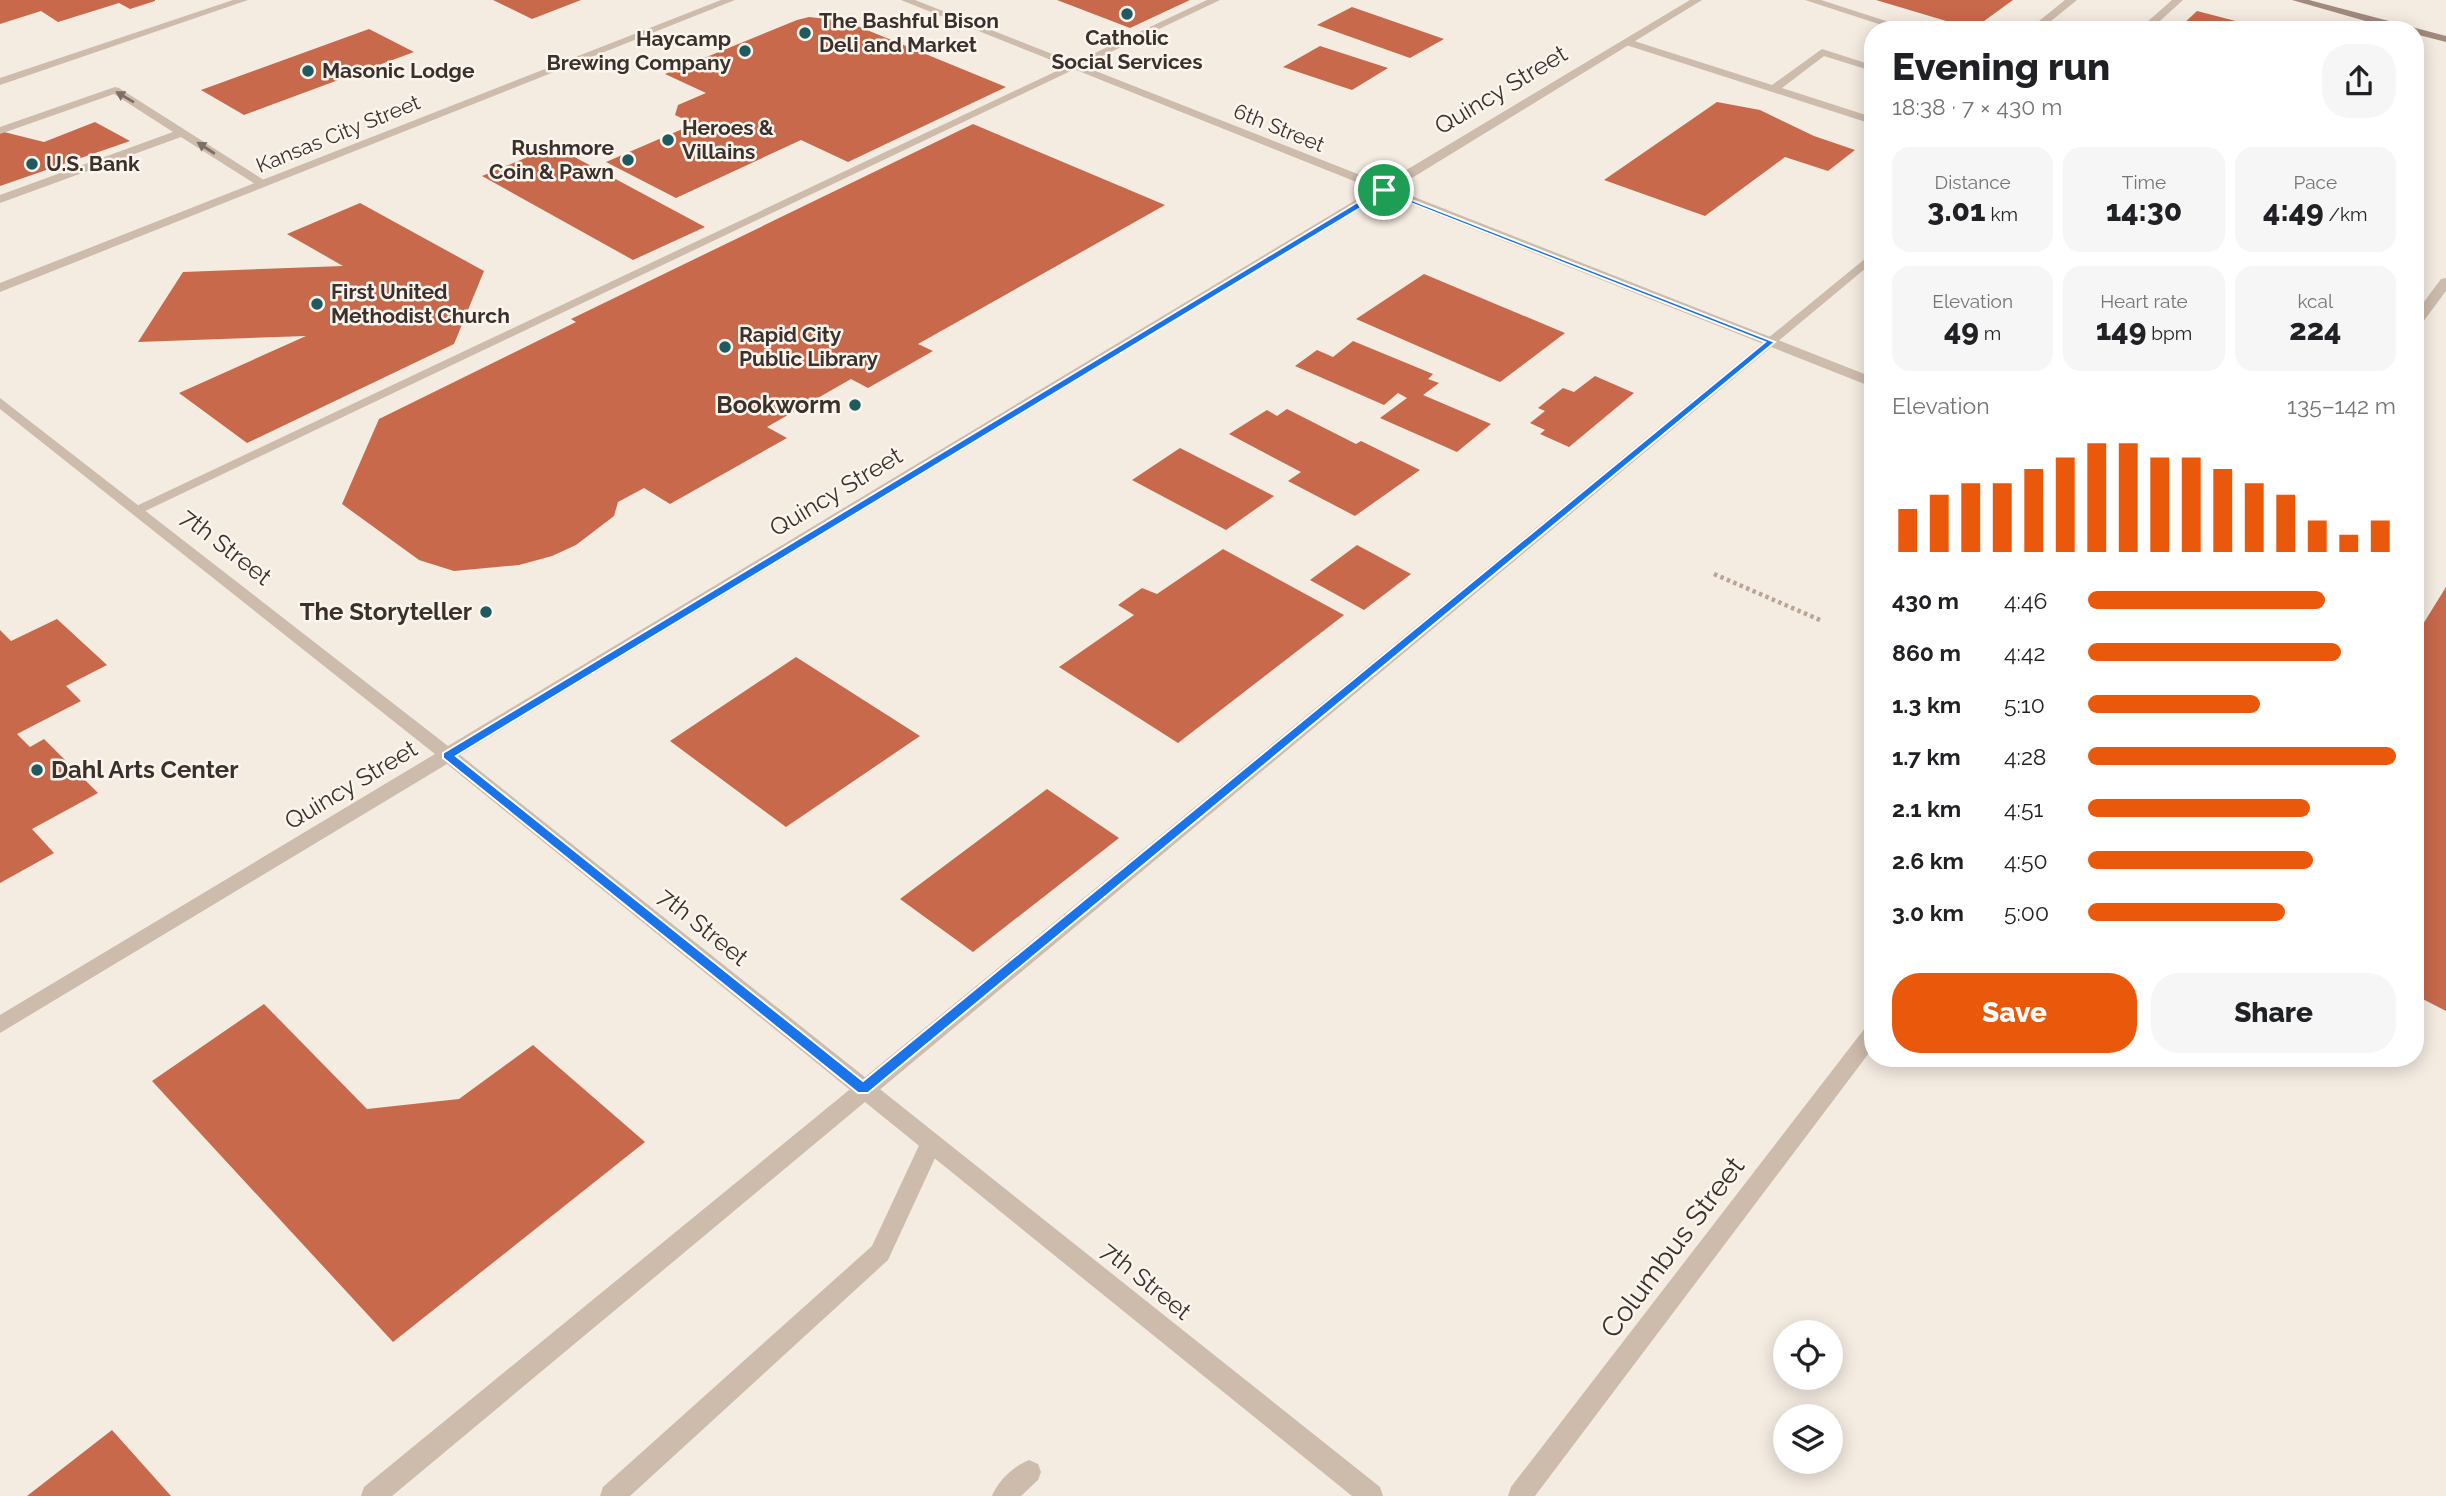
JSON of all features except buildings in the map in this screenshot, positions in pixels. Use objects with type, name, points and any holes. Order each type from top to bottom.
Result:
[{"type":"main road","points":[[2297,0],[2376,21]]},
{"type":"main road","points":[[2424,33],[2446,39]]},
{"type":"street","points":[[0,82],[243,0]]},
{"type":"street","name":"Kansas City Street","points":[[0,288],[730,0]]},
{"type":"street","name":"6th Street","points":[[906,0],[1864,379]]},
{"type":"street","points":[[136,510],[1215,0]]},
{"type":"street","name":"Quincy Street","points":[[0,1025],[1697,0]]},
{"type":"street","points":[[1810,0],[1879,21]]},
{"type":"street","points":[[2045,21],[2072,0]]},
{"type":"street","points":[[2154,21],[2178,0]]},
{"type":"street","points":[[1627,42],[1864,119]]},
{"type":"street","points":[[1772,90],[1822,51],[1864,65]]},
{"type":"street","points":[[0,131],[115,90],[264,184]]},
{"type":"street","points":[[0,199],[182,133]]},
{"type":"street","points":[[373,1496],[1864,264]]},
{"type":"street","points":[[2424,311],[2446,282]]},
{"type":"street","name":"7th Street","points":[[0,402],[447,755],[1371,1496]]},
{"type":"street","name":"Columbus Street","points":[[1520,1496],[1864,1044]]},
{"type":"street","points":[[612,1496],[880,1253],[931,1143]]},
{"type":"street","points":[[1004,1496],[1029,1472]]},
{"type":"path","points":[[1714,574],[1820,620]]},
{"type":"place","name":"Catholic Social Services","points":[[1127,14]]},
{"type":"place","name":"The Bashful Bison Deli and Market","points":[[805,33]]},
{"type":"place","name":"Haycamp Brewing Company","points":[[745,51]]},
{"type":"place","name":"Masonic Lodge","points":[[308,71]]},
{"type":"place","name":"Heroes & Villains","points":[[668,140]]},
{"type":"place","name":"Rushmore Coin & Pawn","points":[[628,160]]},
{"type":"place","name":"U.S. Bank","points":[[32,164]]},
{"type":"place","name":"First United Methodist Church","points":[[317,304]]},
{"type":"place","name":"Rapid City Public Library","points":[[725,347]]},
{"type":"place","name":"Bookworm","points":[[855,405]]},
{"type":"place","name":"The Storyteller","points":[[486,612]]},
{"type":"place","name":"Dahl Arts Center","points":[[37,770]]},
{"type":"route","points":[[1384,190],[1771,342],[863,1089],[447,755],[641,638],[1384,190]]}]
